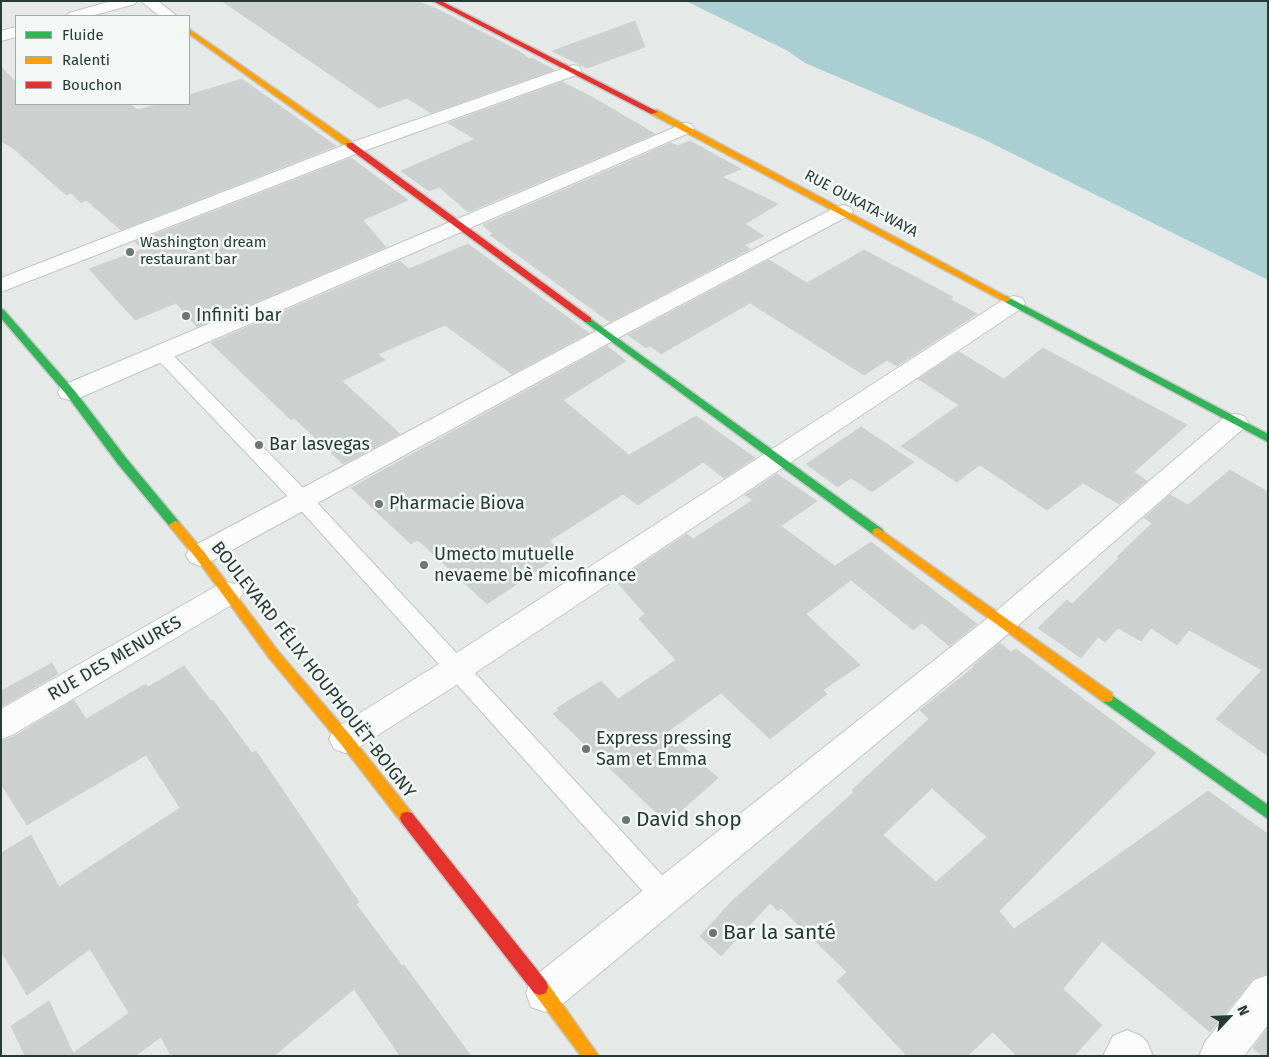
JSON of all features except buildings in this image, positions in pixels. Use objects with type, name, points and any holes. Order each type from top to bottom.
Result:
[{"type":"street","points":[[78,15],[130,1]]},
{"type":"street","points":[[148,1],[167,15]]},
{"type":"street","name":"RUE OUKATA-WAYA","points":[[436,1],[573,70],[843,211],[1268,440]]},
{"type":"street","points":[[1,36],[15,32]]},
{"type":"street","points":[[190,32],[354,148],[778,459],[1268,813]]},
{"type":"street","points":[[1,286],[354,148],[573,70]]},
{"type":"street","points":[[70,392],[685,128]]},
{"type":"street","points":[[200,555],[608,334],[843,211]]},
{"type":"street","points":[[345,739],[458,668],[1014,303]]},
{"type":"street","name":"BOULEVARD FÉLIX HOUPHOUËT-BOIGNY","points":[[1,312],[70,392],[122,461],[200,555],[274,655],[345,739],[546,993],[591,1056]]},
{"type":"street","points":[[546,993],[1004,621],[1235,422]]},
{"type":"street","name":"RUE DES MENURES","points":[[1,725],[228,593]]},
{"type":"street","points":[[1219,1056],[1268,994]]},
{"type":"street","points":[[1122,1056],[1127,1050],[1132,1056]]},
{"type":"lane","points":[[160,353],[303,500],[665,897]]},
{"type":"water","points":[[686,1],[1268,1],[1268,280],[983,139],[805,63],[788,51]]},
{"type":"traffic: fast","points":[[1006,299],[1268,439]]},
{"type":"traffic: fast","points":[[1,312],[70,392],[122,461],[175,525]]},
{"type":"traffic: fast","points":[[588,320],[878,532]]},
{"type":"traffic: fast","points":[[1107,697],[1268,813]]},
{"type":"traffic: slow","points":[[190,32],[350,145]]},
{"type":"traffic: slow","points":[[654,112],[1006,299]]},
{"type":"traffic: slow","points":[[175,525],[200,555],[274,655],[345,739],[407,818]]},
{"type":"traffic: slow","points":[[878,532],[1107,697]]},
{"type":"traffic: slow","points":[[540,987],[591,1056]]},
{"type":"traffic: jam","points":[[436,1],[654,112]]},
{"type":"traffic: jam","points":[[350,145],[588,320]]},
{"type":"traffic: jam","points":[[407,818],[540,987]]},
{"type":"place","name":"Washington dream restaurant bar","points":[[130,252]]},
{"type":"place","name":"Infiniti bar","points":[[186,316]]},
{"type":"place","name":"Bar lasvegas","points":[[259,445]]},
{"type":"place","name":"Pharmacie Biova","points":[[379,504]]},
{"type":"place","name":"Umecto mutuelle nevaeme bè micofinance","points":[[424,565]]},
{"type":"place","name":"Express pressing Sam et Emma","points":[[586,749]]},
{"type":"place","name":"David shop","points":[[626,820]]},
{"type":"place","name":"Bar la santé","points":[[713,933]]}]
